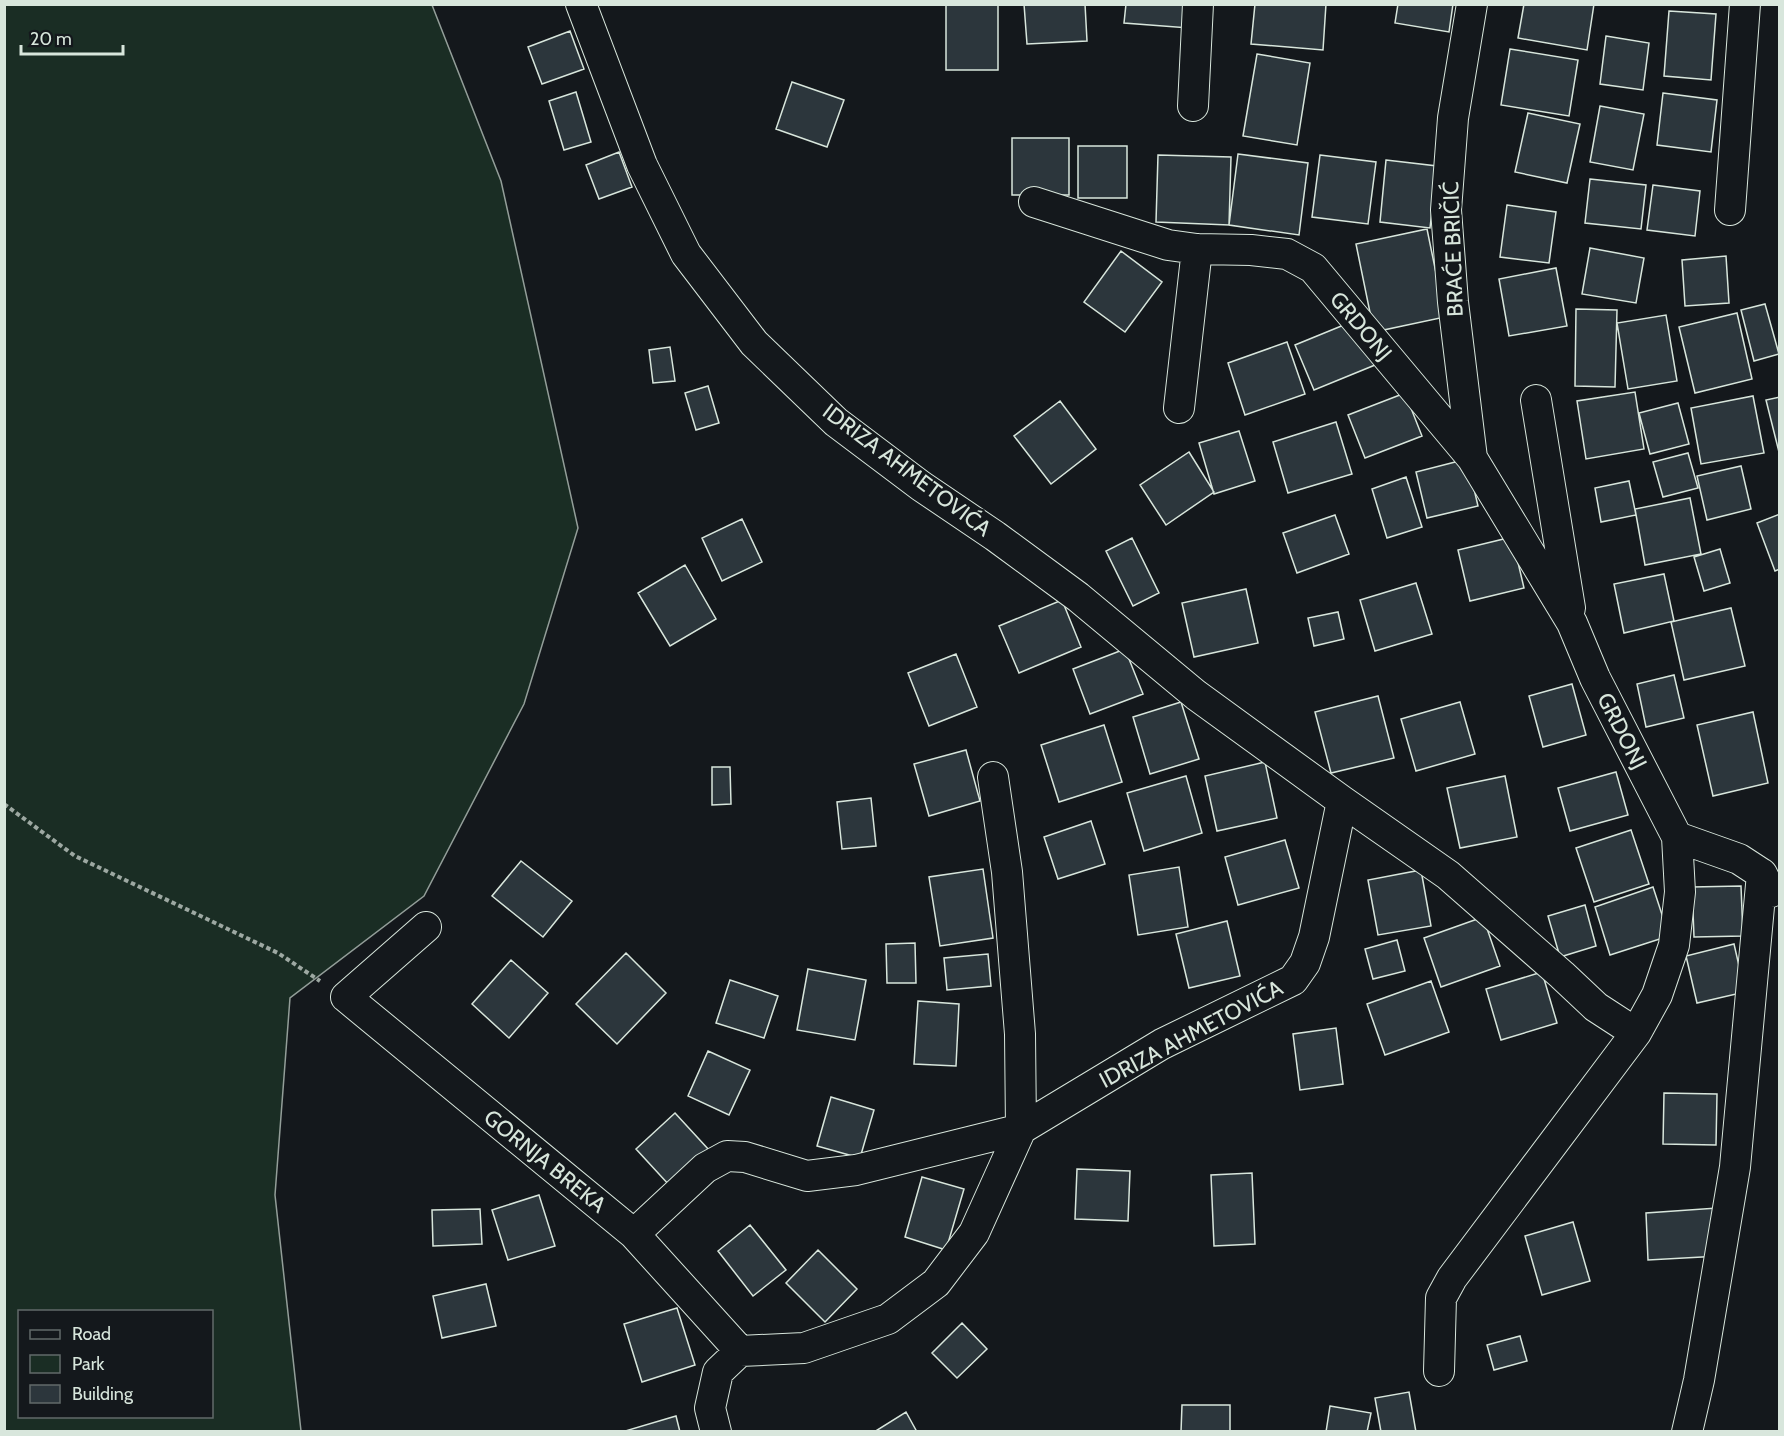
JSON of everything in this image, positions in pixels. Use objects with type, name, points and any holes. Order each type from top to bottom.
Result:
[{"type":"street","name":"IDRIZA AHMETOVIĆA","points":[[581,4],[642,165],[686,254],[754,343],[837,422],[921,486],[995,536],[1078,597],[1196,695],[1448,875],[1596,1007],[1636,1033]]},
{"type":"street","points":[[1193,106],[1198,4]]},
{"type":"street","name":"BRAĆE BRIČIĆ","points":[[1472,4],[1453,118],[1446,210],[1453,302],[1472,458]]},
{"type":"street","points":[[1730,210],[1745,4]]},
{"type":"street","name":"GRDONJ","points":[[1034,202],[1168,245],[1197,249],[1251,250],[1287,254],[1312,268],[1472,458],[1572,623],[1595,678],[1677,837]]},
{"type":"street","points":[[1179,408],[1197,249]]},
{"type":"street","name":"GRDONJ","points":[[1536,400],[1572,623]]},
{"type":"street","points":[[716,1431],[710,1408],[718,1372],[740,1351],[804,1348],[888,1319],[936,1283],[974,1233],[1021,1129],[1020,1034],[1007,872],[993,777]]},
{"type":"street","name":"IDRIZA AHMETOVIĆA","points":[[634,1234],[705,1168],[727,1156],[745,1157],[807,1176],[855,1170],[1021,1129],[1162,1044],[1293,980],[1305,963],[1314,937],[1342,801]]},
{"type":"street","points":[[1439,1371],[1441,1298],[1452,1278],[1636,1033],[1657,995],[1674,945],[1680,892],[1677,837],[1739,859],[1762,874],[1779,911]]},
{"type":"street","points":[[1687,1431],[1699,1380],[1735,1167],[1762,874]]},
{"type":"street","points":[[346,997],[426,927]]},
{"type":"street","name":"GORNJA BREKA","points":[[346,997],[634,1234],[740,1351]]},
{"type":"path","points":[[4,804],[75,856],[278,953],[346,997]]},
{"type":"green space","points":[[5,4],[432,5],[501,181],[578,528],[524,704],[424,896],[290,998],[275,1195],[301,1431],[5,1431]]},
{"type":"building","points":[[946,4],[998,4],[998,70],[946,70]]},
{"type":"building","points":[[1024,4],[1085,4],[1087,41],[1027,44]]},
{"type":"building","points":[[1126,4],[1191,4],[1189,28],[1124,23]]},
{"type":"building","points":[[1255,4],[1326,4],[1323,50],[1251,44]]},
{"type":"building","points":[[1398,4],[1453,4],[1449,32],[1395,23]]},
{"type":"building","points":[[1524,4],[1594,4],[1587,50],[1518,38]]},
{"type":"building","points":[[1669,11],[1716,14],[1711,80],[1664,76]]},
{"type":"building","points":[[570,31],[584,69],[542,84],[528,47]]},
{"type":"building","points":[[1606,36],[1649,43],[1643,90],[1600,84]]},
{"type":"building","points":[[1510,49],[1578,60],[1569,116],[1501,105]]},
{"type":"building","points":[[1257,54],[1310,63],[1297,145],[1243,136]]},
{"type":"building","points":[[792,82],[844,100],[827,147],[776,129]]},
{"type":"building","points":[[576,92],[591,142],[564,150],[549,101]]},
{"type":"building","points":[[1663,93],[1717,100],[1711,152],[1657,145]]},
{"type":"building","points":[[1600,106],[1644,114],[1633,170],[1590,162]]},
{"type":"building","points":[[1528,113],[1580,124],[1567,183],[1515,172]]},
{"type":"building","points":[[1012,138],[1069,138],[1069,195],[1012,195]]},
{"type":"building","points":[[1078,146],[1127,146],[1127,198],[1078,198]]},
{"type":"building","points":[[619,152],[632,187],[599,199],[586,165]]},
{"type":"building","points":[[1238,154],[1308,163],[1299,235],[1229,225]]},
{"type":"building","points":[[1158,155],[1231,157],[1229,225],[1156,222]]},
{"type":"building","points":[[1320,155],[1376,162],[1368,224],[1312,217]]},
{"type":"building","points":[[1386,160],[1437,166],[1430,228],[1380,222]]},
{"type":"building","points":[[1590,179],[1646,185],[1641,229],[1585,223]]},
{"type":"building","points":[[1653,185],[1700,191],[1695,236],[1647,230]]},
{"type":"building","points":[[1507,205],[1556,212],[1549,263],[1500,257]]},
{"type":"building","points":[[1427,229],[1445,317],[1374,332],[1356,244]]},
{"type":"building","points":[[1590,248],[1644,258],[1636,303],[1582,294]]},
{"type":"building","points":[[1121,251],[1162,282],[1125,332],[1084,302]]},
{"type":"building","points":[[1726,256],[1729,303],[1685,306],[1682,260]]},
{"type":"building","points":[[1556,268],[1567,326],[1509,336],[1499,279]]},
{"type":"building","points":[[1765,304],[1779,354],[1754,361],[1741,310]]},
{"type":"building","points":[[1576,309],[1617,310],[1615,387],[1575,386]]},
{"type":"building","points":[[1737,313],[1752,379],[1695,393],[1679,327]]},
{"type":"building","points":[[1666,315],[1677,381],[1628,389],[1617,323]]},
{"type":"building","points":[[1356,320],[1375,365],[1314,390],[1295,345]]},
{"type":"building","points":[[1287,342],[1305,394],[1245,415],[1228,363]]},
{"type":"building","points":[[670,347],[675,381],[653,383],[649,350]]},
{"type":"building","points":[[708,386],[719,423],[696,430],[685,393]]},
{"type":"building","points":[[1635,392],[1644,449],[1586,459],[1577,401]]},
{"type":"building","points":[[1405,393],[1422,436],[1365,458],[1348,415]]},
{"type":"building","points":[[1753,396],[1764,453],[1701,464],[1691,408]]},
{"type":"building","points":[[1780,397],[1780,456],[1766,400]]},
{"type":"building","points":[[1060,401],[1096,449],[1051,484],[1014,436]]},
{"type":"building","points":[[1678,403],[1689,444],[1650,454],[1639,413]]},
{"type":"building","points":[[1336,422],[1352,474],[1288,493],[1273,442]]},
{"type":"building","points":[[1239,431],[1255,481],[1214,494],[1199,443]]},
{"type":"building","points":[[1189,452],[1214,492],[1166,525],[1140,485]]},
{"type":"building","points":[[1688,453],[1698,488],[1663,497],[1653,462]]},
{"type":"building","points":[[1467,459],[1478,506],[1427,518],[1416,472]]},
{"type":"building","points":[[1741,466],[1751,509],[1707,520],[1697,476]]},
{"type":"building","points":[[1406,477],[1422,527],[1387,538],[1372,489]]},
{"type":"building","points":[[1629,481],[1636,515],[1601,522],[1595,488]]},
{"type":"building","points":[[1690,498],[1701,554],[1645,565],[1635,509]]},
{"type":"building","points":[[1780,514],[1780,569],[1775,571],[1757,523]]},
{"type":"building","points":[[1335,515],[1349,554],[1297,573],[1283,533]]},
{"type":"building","points":[[742,519],[762,562],[722,581],[702,538]]},
{"type":"building","points":[[1512,537],[1524,588],[1470,601],[1458,550]]},
{"type":"building","points":[[1132,538],[1159,593],[1133,606],[1106,551]]},
{"type":"building","points":[[1720,549],[1730,583],[1704,591],[1694,557]]},
{"type":"building","points":[[685,565],[716,619],[670,646],[638,593]]},
{"type":"building","points":[[1664,574],[1674,621],[1624,633],[1614,584]]},
{"type":"building","points":[[1416,583],[1432,634],[1375,651],[1360,600]]},
{"type":"building","points":[[1246,589],[1258,643],[1194,657],[1182,603]]},
{"type":"building","points":[[1062,600],[1081,647],[1019,673],[999,626]]},
{"type":"building","points":[[1731,608],[1745,666],[1684,680],[1671,622]]},
{"type":"building","points":[[1338,612],[1344,639],[1314,646],[1308,618]]},
{"type":"building","points":[[1125,649],[1143,694],[1090,714],[1073,669]]},
{"type":"building","points":[[956,654],[977,707],[929,726],[908,673]]},
{"type":"building","points":[[1674,675],[1684,718],[1646,727],[1637,684]]},
{"type":"building","points":[[1572,684],[1586,735],[1543,747],[1529,696]]},
{"type":"building","points":[[1378,696],[1394,758],[1331,773],[1315,712]]},
{"type":"building","points":[[1181,702],[1199,759],[1150,774],[1133,717]]},
{"type":"building","points":[[1460,702],[1475,754],[1416,771],[1401,719]]},
{"type":"building","points":[[1753,712],[1768,783],[1713,796],[1697,725]]},
{"type":"building","points":[[1104,725],[1122,782],[1059,802],[1041,745]]},
{"type":"building","points":[[966,750],[980,801],[929,816],[914,764]]},
{"type":"building","points":[[1265,762],[1277,818],[1217,831],[1205,776]]},
{"type":"building","points":[[712,767],[730,767],[731,804],[712,805]]},
{"type":"building","points":[[1616,772],[1628,815],[1570,831],[1558,788]]},
{"type":"building","points":[[1186,776],[1202,833],[1144,851],[1127,793]]},
{"type":"building","points":[[1505,776],[1517,837],[1460,848],[1447,788]]},
{"type":"building","points":[[871,798],[876,846],[842,849],[837,802]]},
{"type":"building","points":[[1091,821],[1105,864],[1058,879],[1044,837]]},
{"type":"building","points":[[1631,830],[1649,884],[1594,902],[1576,848]]},
{"type":"building","points":[[1285,840],[1299,888],[1238,905],[1225,857]]},
{"type":"building","points":[[521,861],[572,901],[543,937],[492,896]]},
{"type":"building","points":[[1179,867],[1188,927],[1138,935],[1129,875]]},
{"type":"building","points":[[983,869],[993,938],[940,946],[929,877]]},
{"type":"building","points":[[1421,870],[1431,926],[1378,935],[1368,880]]},
{"type":"building","points":[[1741,886],[1743,936],[1694,937],[1692,887]]},
{"type":"building","points":[[1653,887],[1669,936],[1610,955],[1595,907]]},
{"type":"building","points":[[1585,905],[1596,946],[1560,957],[1548,916]]},
{"type":"building","points":[[1483,917],[1500,966],[1441,987],[1424,938]]},
{"type":"building","points":[[1227,921],[1240,976],[1189,988],[1176,934]]},
{"type":"building","points":[[1397,940],[1405,971],[1373,979],[1365,949]]},
{"type":"building","points":[[915,943],[916,983],[887,983],[886,944]]},
{"type":"building","points":[[1734,944],[1745,992],[1697,1003],[1686,956]]},
{"type":"building","points":[[626,953],[666,993],[617,1044],[576,1004]]},
{"type":"building","points":[[988,954],[991,986],[947,990],[944,958]]},
{"type":"building","points":[[511,960],[548,993],[509,1038],[472,1004]]},
{"type":"building","points":[[808,969],[866,980],[855,1040],[797,1030]]},
{"type":"building","points":[[1542,972],[1557,1023],[1501,1040],[1486,989]]},
{"type":"building","points":[[730,980],[778,996],[764,1038],[716,1023]]},
{"type":"building","points":[[1431,981],[1449,1032],[1385,1055],[1367,1004]]},
{"type":"building","points":[[918,1001],[959,1004],[956,1066],[914,1064]]},
{"type":"building","points":[[1336,1028],[1343,1084],[1300,1090],[1293,1034]]},
{"type":"building","points":[[708,1051],[750,1070],[729,1115],[688,1096]]},
{"type":"building","points":[[1664,1093],[1717,1094],[1716,1145],[1663,1144]]},
{"type":"building","points":[[831,1097],[874,1110],[860,1158],[817,1146]]},
{"type":"building","points":[[675,1113],[709,1150],[670,1186],[636,1149]]},
{"type":"building","points":[[1077,1169],[1130,1171],[1128,1221],[1075,1219]]},
{"type":"building","points":[[1252,1173],[1255,1244],[1214,1246],[1211,1175]]},
{"type":"building","points":[[922,1177],[964,1189],[946,1250],[905,1237]]},
{"type":"building","points":[[539,1195],[555,1246],[508,1260],[492,1210]]},
{"type":"building","points":[[1717,1208],[1720,1256],[1648,1260],[1646,1213]]},
{"type":"building","points":[[480,1209],[482,1244],[433,1246],[432,1210]]},
{"type":"building","points":[[1573,1222],[1590,1281],[1542,1295],[1525,1236]]},
{"type":"building","points":[[750,1225],[786,1270],[753,1296],[718,1251]]},
{"type":"building","points":[[818,1250],[857,1289],[825,1322],[786,1283]]},
{"type":"building","points":[[486,1284],[496,1326],[442,1338],[433,1296]]},
{"type":"building","points":[[677,1308],[695,1365],[642,1382],[624,1324]]},
{"type":"building","points":[[962,1323],[987,1349],[957,1378],[932,1353]]},
{"type":"building","points":[[1520,1336],[1527,1361],[1494,1370],[1487,1345]]},
{"type":"building","points":[[1409,1392],[1416,1432],[1381,1432],[1375,1398]]},
{"type":"building","points":[[1182,1405],[1230,1405],[1230,1432],[1181,1432]]},
{"type":"building","points":[[1330,1406],[1371,1413],[1367,1432],[1326,1432]]},
{"type":"building","points":[[906,1412],[917,1432],[874,1432]]},
{"type":"building","points":[[676,1416],[680,1432],[625,1431]]}]
